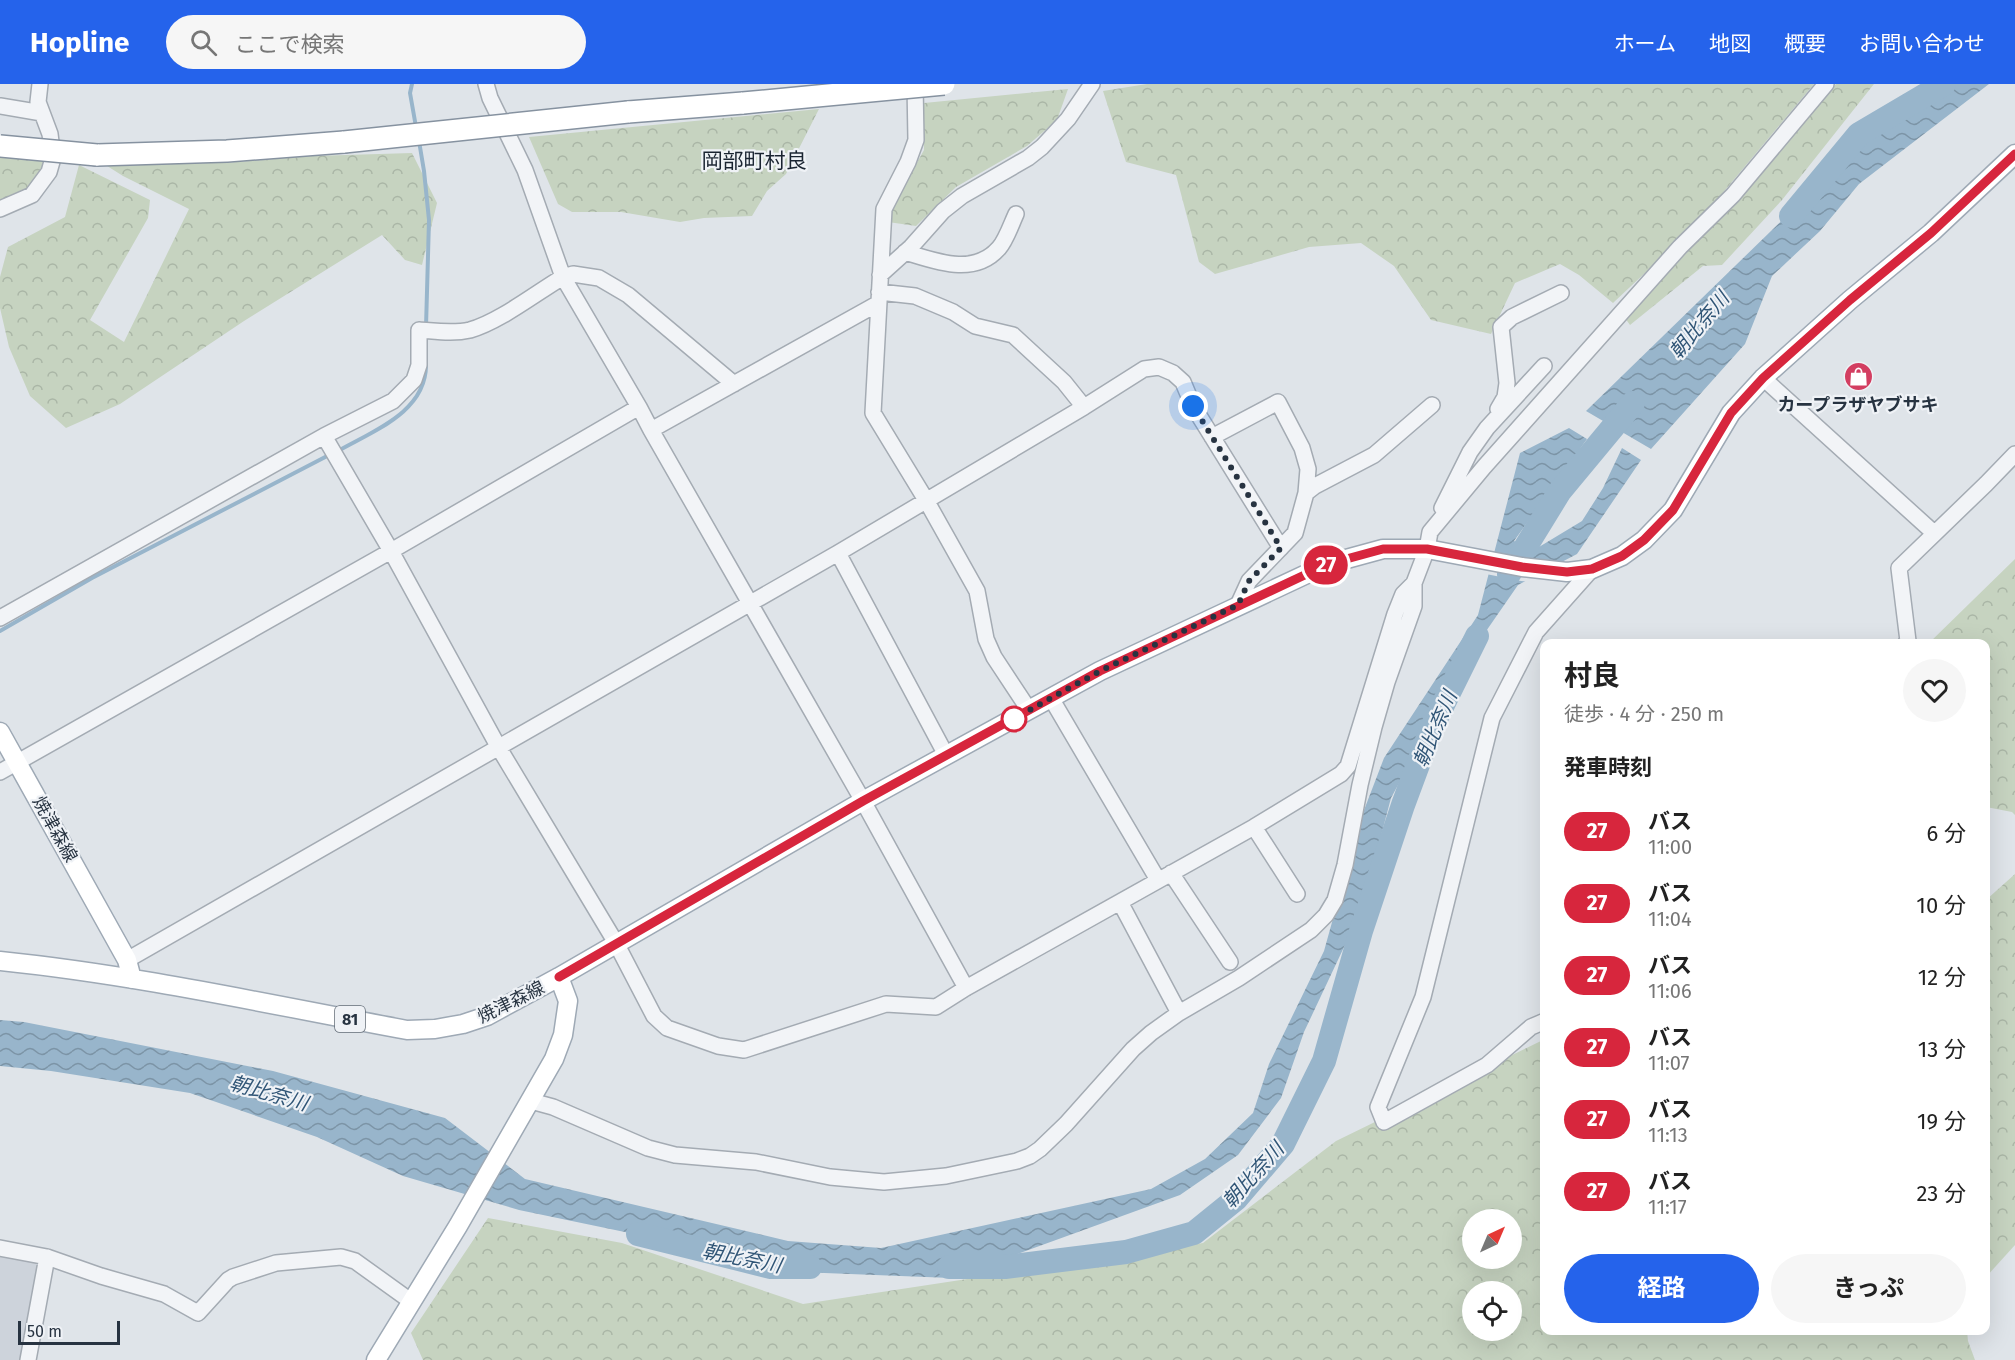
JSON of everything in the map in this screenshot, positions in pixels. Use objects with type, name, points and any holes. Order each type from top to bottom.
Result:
[{"type":"highway","points":[[0,146],[97,155],[228,151],[344,142],[628,112],[944,84]]},
{"type":"main road","points":[[559,977],[863,801],[1100,671],[1328,564],[1383,549],[1429,541],[1446,552],[1522,567],[1567,572],[1592,569],[1622,556],[1644,540],[1673,510],[1731,413],[1763,378],[1850,300],[1931,233],[2015,154]]},
{"type":"main road","name":"焼津森線","points":[[0,732],[127,960],[132,979],[407,1030],[435,1029],[479,1019],[559,977],[568,1001],[563,1035],[554,1059],[458,1226],[376,1360]]},
{"type":"main road","points":[[0,961],[132,979]]},
{"type":"street","points":[[0,209],[32,195],[49,172],[53,158],[51,142],[38,102],[40,84]]},
{"type":"street","points":[[486,84],[490,98],[525,170],[563,277],[863,801],[966,988]]},
{"type":"street","points":[[915,84],[916,140],[908,162],[884,209],[873,413],[926,500],[977,591],[986,639],[994,657],[1029,710]]},
{"type":"street","points":[[880,275],[949,206],[1042,147],[1068,120],[1092,84]]},
{"type":"street","points":[[1429,541],[1484,467],[1680,247],[1733,195],[1826,84]]},
{"type":"street","points":[[0,106],[42,113]]},
{"type":"street","points":[[905,252],[939,262],[969,266],[986,259],[1000,247],[1016,214]]},
{"type":"street","points":[[0,618],[324,436],[393,401],[414,380],[419,365],[419,330],[456,331],[484,325],[563,277],[573,274],[598,278],[628,295],[734,384]]},
{"type":"street","points":[[527,1108],[553,1107],[648,1148],[675,1155],[756,1162],[830,1177],[884,1182],[946,1176],[1030,1156],[1066,1124],[1133,1049],[1179,1014],[1239,978],[1311,930],[1326,915],[1335,900],[1345,865],[1374,727],[1414,606],[1414,583],[1429,541],[1470,452],[1505,397],[1507,383],[1501,327],[1512,317],[1561,294]]},
{"type":"street","points":[[651,430],[734,384],[878,298],[915,296],[953,312],[975,326],[1013,335],[1064,382],[1084,407]]},
{"type":"street","points":[[1487,428],[1544,366]]},
{"type":"street","points":[[127,960],[838,553],[1144,369],[1159,367],[1173,373],[1183,382],[1193,406],[1281,548]]},
{"type":"street","points":[[1763,378],[1934,533]]},
{"type":"street","points":[[1212,437],[1278,402],[1302,448],[1308,469],[1306,493],[1295,532],[1249,581],[1238,605]]},
{"type":"street","points":[[1306,493],[1374,455],[1432,405]]},
{"type":"street","points":[[0,772],[639,408]]},
{"type":"street","points":[[324,436],[391,551],[499,748],[616,943],[654,1016],[667,1028],[718,1046],[744,1050],[886,1004],[936,1007],[1341,774],[1348,766],[1395,614],[1403,594],[1414,583]]},
{"type":"street","points":[[1908,639],[1899,568],[2015,454]]},
{"type":"street","points":[[838,553],[946,755]]},
{"type":"street","points":[[1540,1024],[1531,1028],[1487,1065],[1384,1122],[1378,1107],[1424,997],[1492,718],[1536,632],[1592,569]]},
{"type":"street","points":[[1051,698],[1164,877],[1230,962]]},
{"type":"street","points":[[1254,826],[1297,894]]},
{"type":"street","points":[[1120,902],[1179,1014]]},
{"type":"street","points":[[0,1248],[47,1257],[101,1276],[164,1294],[198,1313],[233,1277],[276,1263],[341,1257],[355,1262],[412,1302]]},
{"type":"street","points":[[28,1360],[47,1257]]},
{"type":"shaded area","points":[[0,1255],[36,1262],[39,1266],[21,1360],[0,1360]]},
{"type":"green space","points":[[1147,84],[1814,84],[1695,226],[1613,303],[1579,275],[1560,264],[1515,283],[1491,334],[1431,320],[1394,266],[1361,243],[1309,247],[1215,274],[1199,262],[1176,175],[1126,162],[1103,91]]},
{"type":"green space","points":[[1836,84],[1874,84],[1782,200],[1722,265],[1703,266],[1630,325],[1625,318],[1744,192]]},
{"type":"green space","points":[[1068,89],[1057,120],[1027,146],[956,187],[916,226],[888,222],[893,206],[924,150],[924,103]]},
{"type":"green space","points":[[819,109],[786,174],[767,191],[752,216],[704,218],[680,222],[621,212],[572,212],[558,204],[529,137]]},
{"type":"green space","points":[[0,153],[49,158],[25,193],[0,204]]},
{"type":"green space","points":[[412,153],[437,203],[422,265],[405,260],[382,235],[244,321],[120,404],[66,428],[30,396],[9,347],[0,308],[0,277],[8,247],[65,217],[79,165],[150,200],[148,218],[90,320],[124,342],[189,209],[104,164],[224,163],[313,156]]},
{"type":"green space","points":[[2015,559],[2015,815],[2012,812],[1990,808],[1990,639],[1933,639]]},
{"type":"green space","points":[[2015,874],[2015,1245],[1990,1273],[1990,896]]},
{"type":"green space","points":[[1540,1041],[1540,1335],[1967,1335],[1975,1360],[423,1360],[411,1333],[488,1218],[622,1243],[803,1304],[1203,1243],[1336,1141]]},
{"type":"water","points":[[1922,84],[1989,84],[1859,184],[1820,231],[1772,276],[1745,344],[1651,449],[1586,411]]},
{"type":"water","points":[[1569,428],[1587,439],[1514,541],[1534,550],[1582,521],[1603,488],[1622,448],[1641,460],[1577,554],[1518,585],[1464,663],[1391,798],[1361,911],[1304,1032],[1281,1098],[1238,1155],[1180,1195],[951,1278],[799,1272],[668,1241],[519,1210],[403,1176],[317,1137],[190,1093],[51,1071],[0,1066],[0,1020],[24,1022],[273,1071],[445,1118],[525,1179],[788,1241],[881,1248],[1151,1189],[1205,1159],[1253,1113],[1269,1064],[1324,951],[1361,818],[1384,758],[1478,615],[1520,453]]},
{"type":"pier","points":[[1491,552],[1531,561],[1568,562],[1530,582],[1521,581],[1486,574]]},
{"type":"waterway","points":[[412,84],[410,93],[416,127]]},
{"type":"waterway","name":"朝比奈川","points":[[1791,216],[1859,134],[1944,84]]},
{"type":"waterway","points":[[419,141],[429,220],[426,327]]},
{"type":"waterway","points":[[338,451],[381,427],[407,408],[424,381],[426,365]]},
{"type":"waterway","name":"朝比奈川","points":[[1509,574],[1560,491],[1633,403]]},
{"type":"waterway","points":[[0,631],[92,578],[331,454]]},
{"type":"waterway","name":"朝比奈川","points":[[949,1267],[1005,1267],[1126,1252],[1194,1233],[1236,1199],[1283,1144],[1324,1061],[1361,931],[1432,727],[1477,636]]},
{"type":"waterway","name":"朝比奈川","points":[[638,1234],[771,1267],[810,1267]]},
{"type":"bus line","name":"27","points":[[559,977],[863,801],[1100,671],[1328,564],[1383,549],[1427,549],[1522,567],[1567,572],[1592,569],[1622,556],[1644,540],[1673,510],[1731,413],[1763,378],[1850,300],[1931,233],[2015,154]]},
{"type":"place","name":"カープラザヤブサキ","points":[[1858,376]]},
{"type":"district","name":"岡部町村良","points":[[754,161]]},
{"type":"route","points":[[1014,719],[1008,722],[1100,671],[1238,605],[1249,581],[1281,548],[1193,406]]}]
